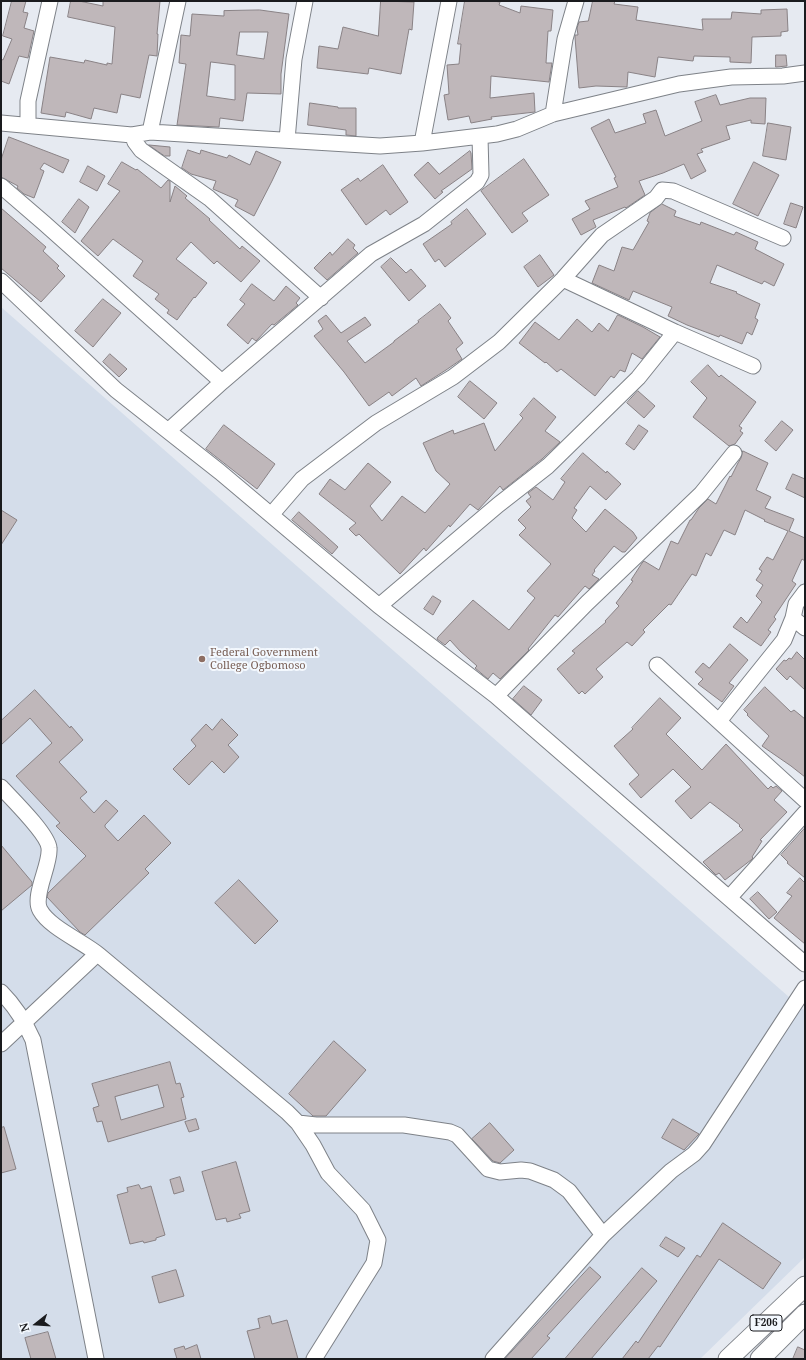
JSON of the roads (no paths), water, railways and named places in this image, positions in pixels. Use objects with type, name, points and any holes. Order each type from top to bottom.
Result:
[{"type":"main road","name":"F206","points":[[728,1359],[805,1286]]},
{"type":"main road","name":"F206","points":[[760,1359],[805,1314]]},
{"type":"street","points":[[28,125],[28,101],[50,1]]},
{"type":"street","points":[[150,132],[178,1]]},
{"type":"street","points":[[286,140],[294,59],[305,1]]},
{"type":"street","points":[[422,143],[450,1]]},
{"type":"street","points":[[553,114],[565,39],[576,1]]},
{"type":"street","points":[[1,123],[132,135],[150,132],[380,146],[422,143],[497,134],[517,129],[553,114],[679,84],[731,77],[783,76],[805,73]]},
{"type":"street","points":[[132,135],[141,150],[209,198],[321,298]]},
{"type":"street","points":[[168,431],[222,382],[371,254],[424,224],[477,182],[481,175],[480,137]]},
{"type":"street","points":[[1,186],[222,382]]},
{"type":"street","points":[[271,515],[302,479],[376,423],[453,377],[499,342],[563,278],[602,236],[656,198],[662,190],[673,191],[782,238]]},
{"type":"street","points":[[563,278],[675,332],[753,366]]},
{"type":"street","points":[[1,281],[116,390],[220,472],[379,606],[496,696],[805,964]]},
{"type":"street","points":[[379,606],[498,505],[548,466],[638,378],[675,332]]},
{"type":"street","points":[[496,696],[587,603],[701,494],[734,453]]},
{"type":"street","points":[[719,721],[784,640],[793,618],[796,604],[805,592]]},
{"type":"street","points":[[793,618],[805,628]]},
{"type":"street","points":[[657,665],[805,800]]},
{"type":"street","points":[[1,786],[44,836],[49,847],[48,859],[38,895],[38,908],[48,920],[97,954],[287,1112],[298,1123],[328,1173],[363,1210],[378,1240],[374,1263],[314,1359]]},
{"type":"street","points":[[729,898],[805,813]]},
{"type":"street","points":[[1,1044],[97,954]]},
{"type":"street","points":[[493,1359],[603,1236],[671,1171],[694,1154],[703,1144],[805,988]]},
{"type":"street","points":[[1,992],[25,1021],[33,1040],[96,1359]]},
{"type":"street","points":[[298,1123],[316,1125],[404,1125],[450,1132],[457,1135],[488,1169],[500,1172],[521,1170],[554,1180],[569,1191],[603,1236]]},
{"type":"place","name":"Federal Government College Ogbomoso","points":[[202,659]]}]
